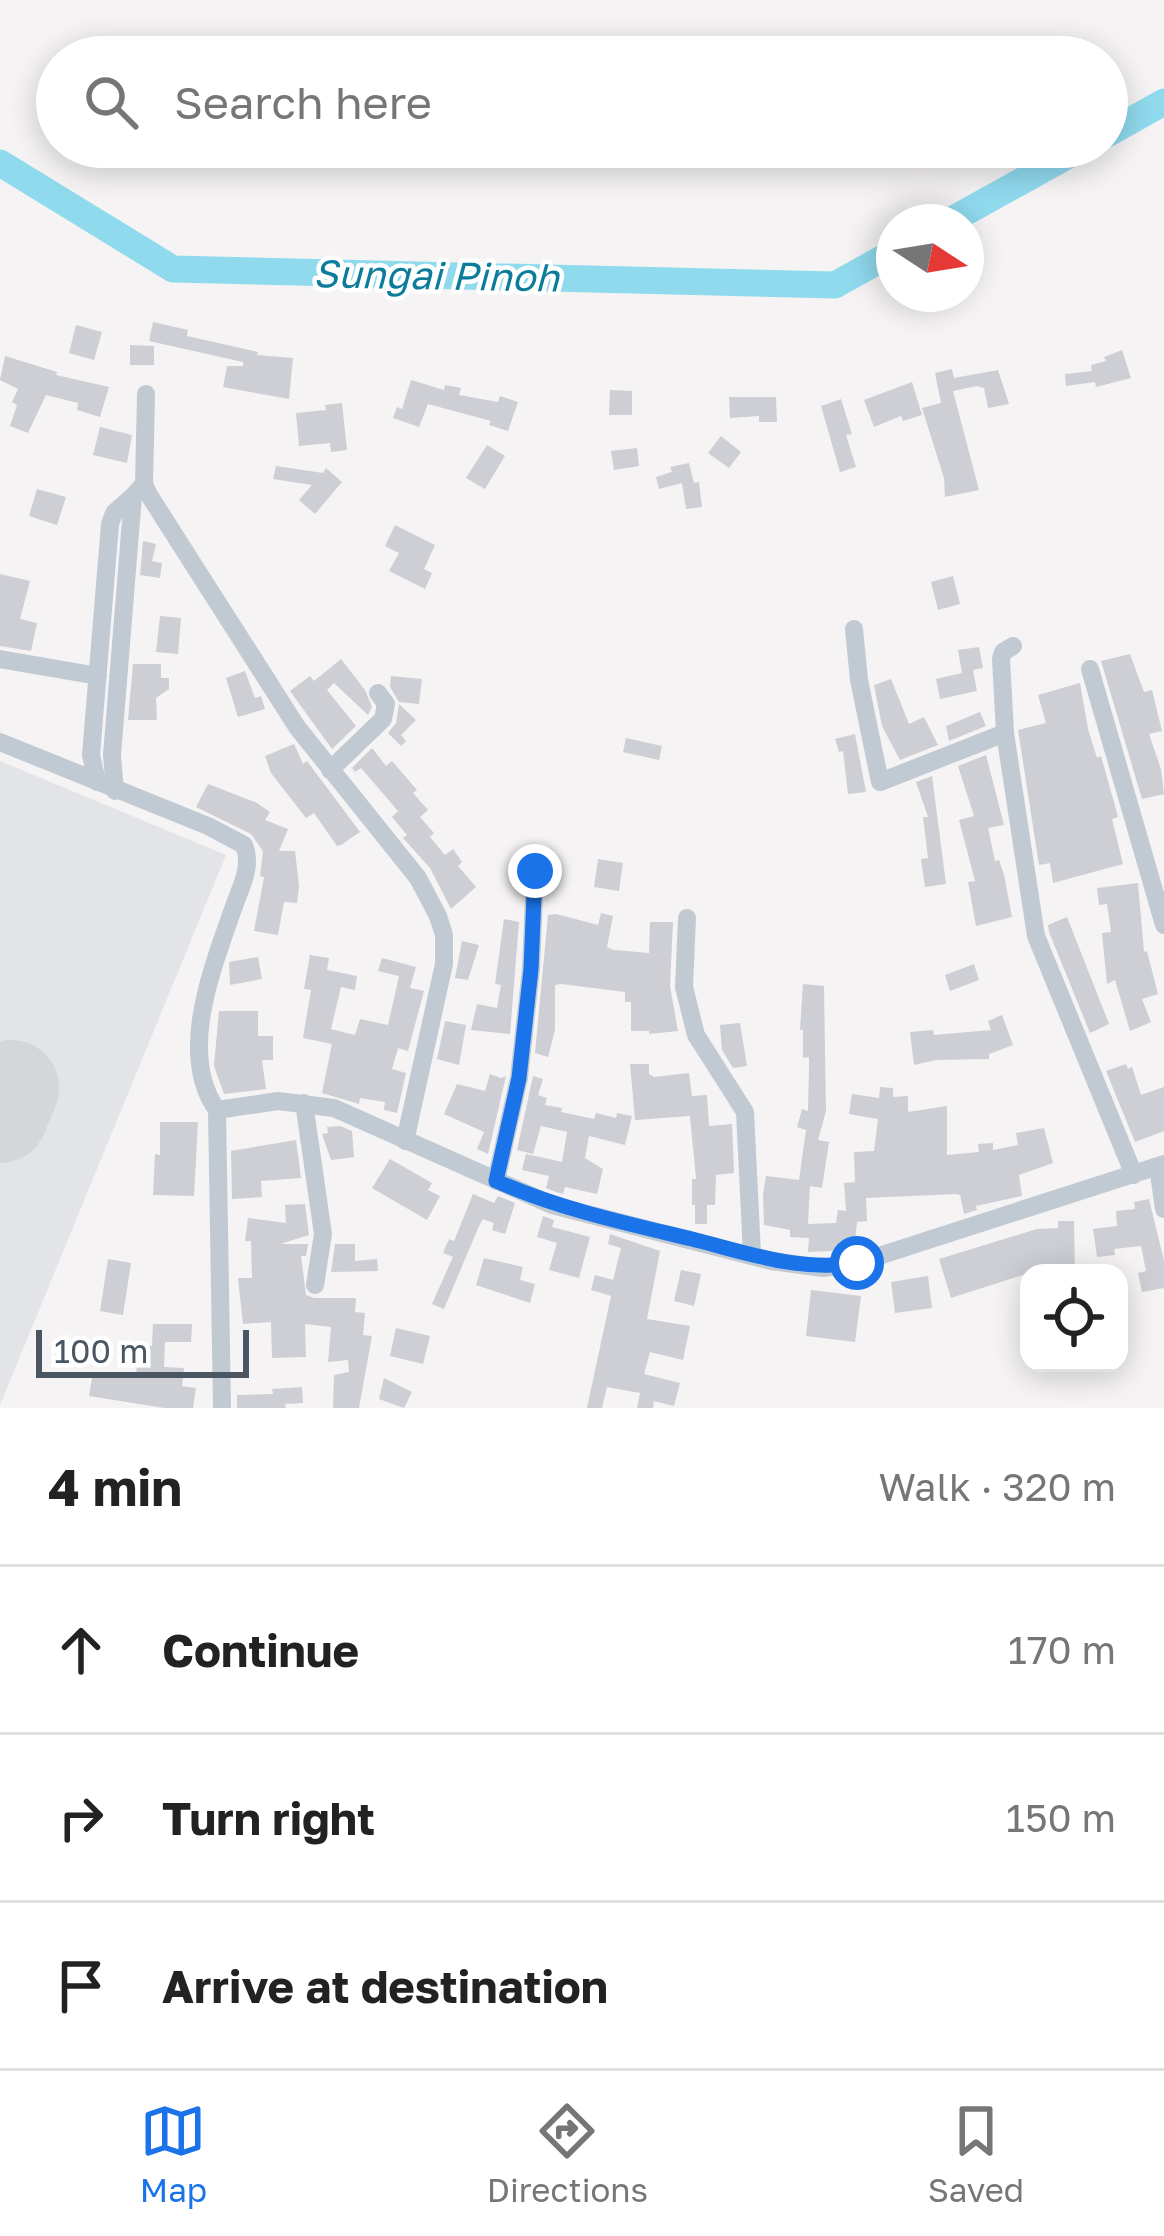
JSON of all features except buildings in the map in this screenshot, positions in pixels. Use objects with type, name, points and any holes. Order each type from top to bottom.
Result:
[{"type":"street","points":[[106,787],[146,394]]},
{"type":"street","points":[[106,787],[92,755],[110,524],[114,513],[138,490]]},
{"type":"street","points":[[138,490],[330,770],[418,878],[444,935],[444,964],[405,1141]]},
{"type":"street","points":[[854,629],[859,680],[880,782],[1004,733]]},
{"type":"street","points":[[1013,646],[1001,659],[1004,733],[1036,936],[1134,1175]]},
{"type":"street","points":[[0,659],[98,676]]},
{"type":"street","points":[[1090,669],[1164,925]]},
{"type":"street","points":[[330,770],[383,719],[386,704],[378,693]]},
{"type":"street","points":[[0,742],[208,826],[238,841],[249,856],[200,1032],[200,1070],[207,1096],[217,1110],[222,1408]]},
{"type":"street","points":[[496,1181],[519,1078],[535,871]]},
{"type":"street","points":[[687,918],[684,987],[695,1035],[745,1112],[752,1254]]},
{"type":"street","points":[[217,1110],[278,1101],[334,1108],[552,1205],[823,1268],[857,1263],[1161,1165],[1164,1209]]},
{"type":"street","points":[[304,1102],[323,1234],[315,1286]]},
{"type":"shaded area","points":[[0,761],[226,855],[0,1405]]},
{"type":"waterway","name":"Sungai Pinoh","points":[[1128,122],[1164,102]]},
{"type":"waterway","name":"Sungai Pinoh","points":[[0,163],[173,269],[835,285],[876,262]]},
{"type":"waterway","name":"Sungai Pinoh","points":[[980,204],[1045,168]]},
{"type":"runway","points":[[0,1115],[11,1088]]},
{"type":"route","points":[[535,871],[519,1078],[496,1181],[552,1205],[771,1261],[823,1268],[857,1263]]}]
